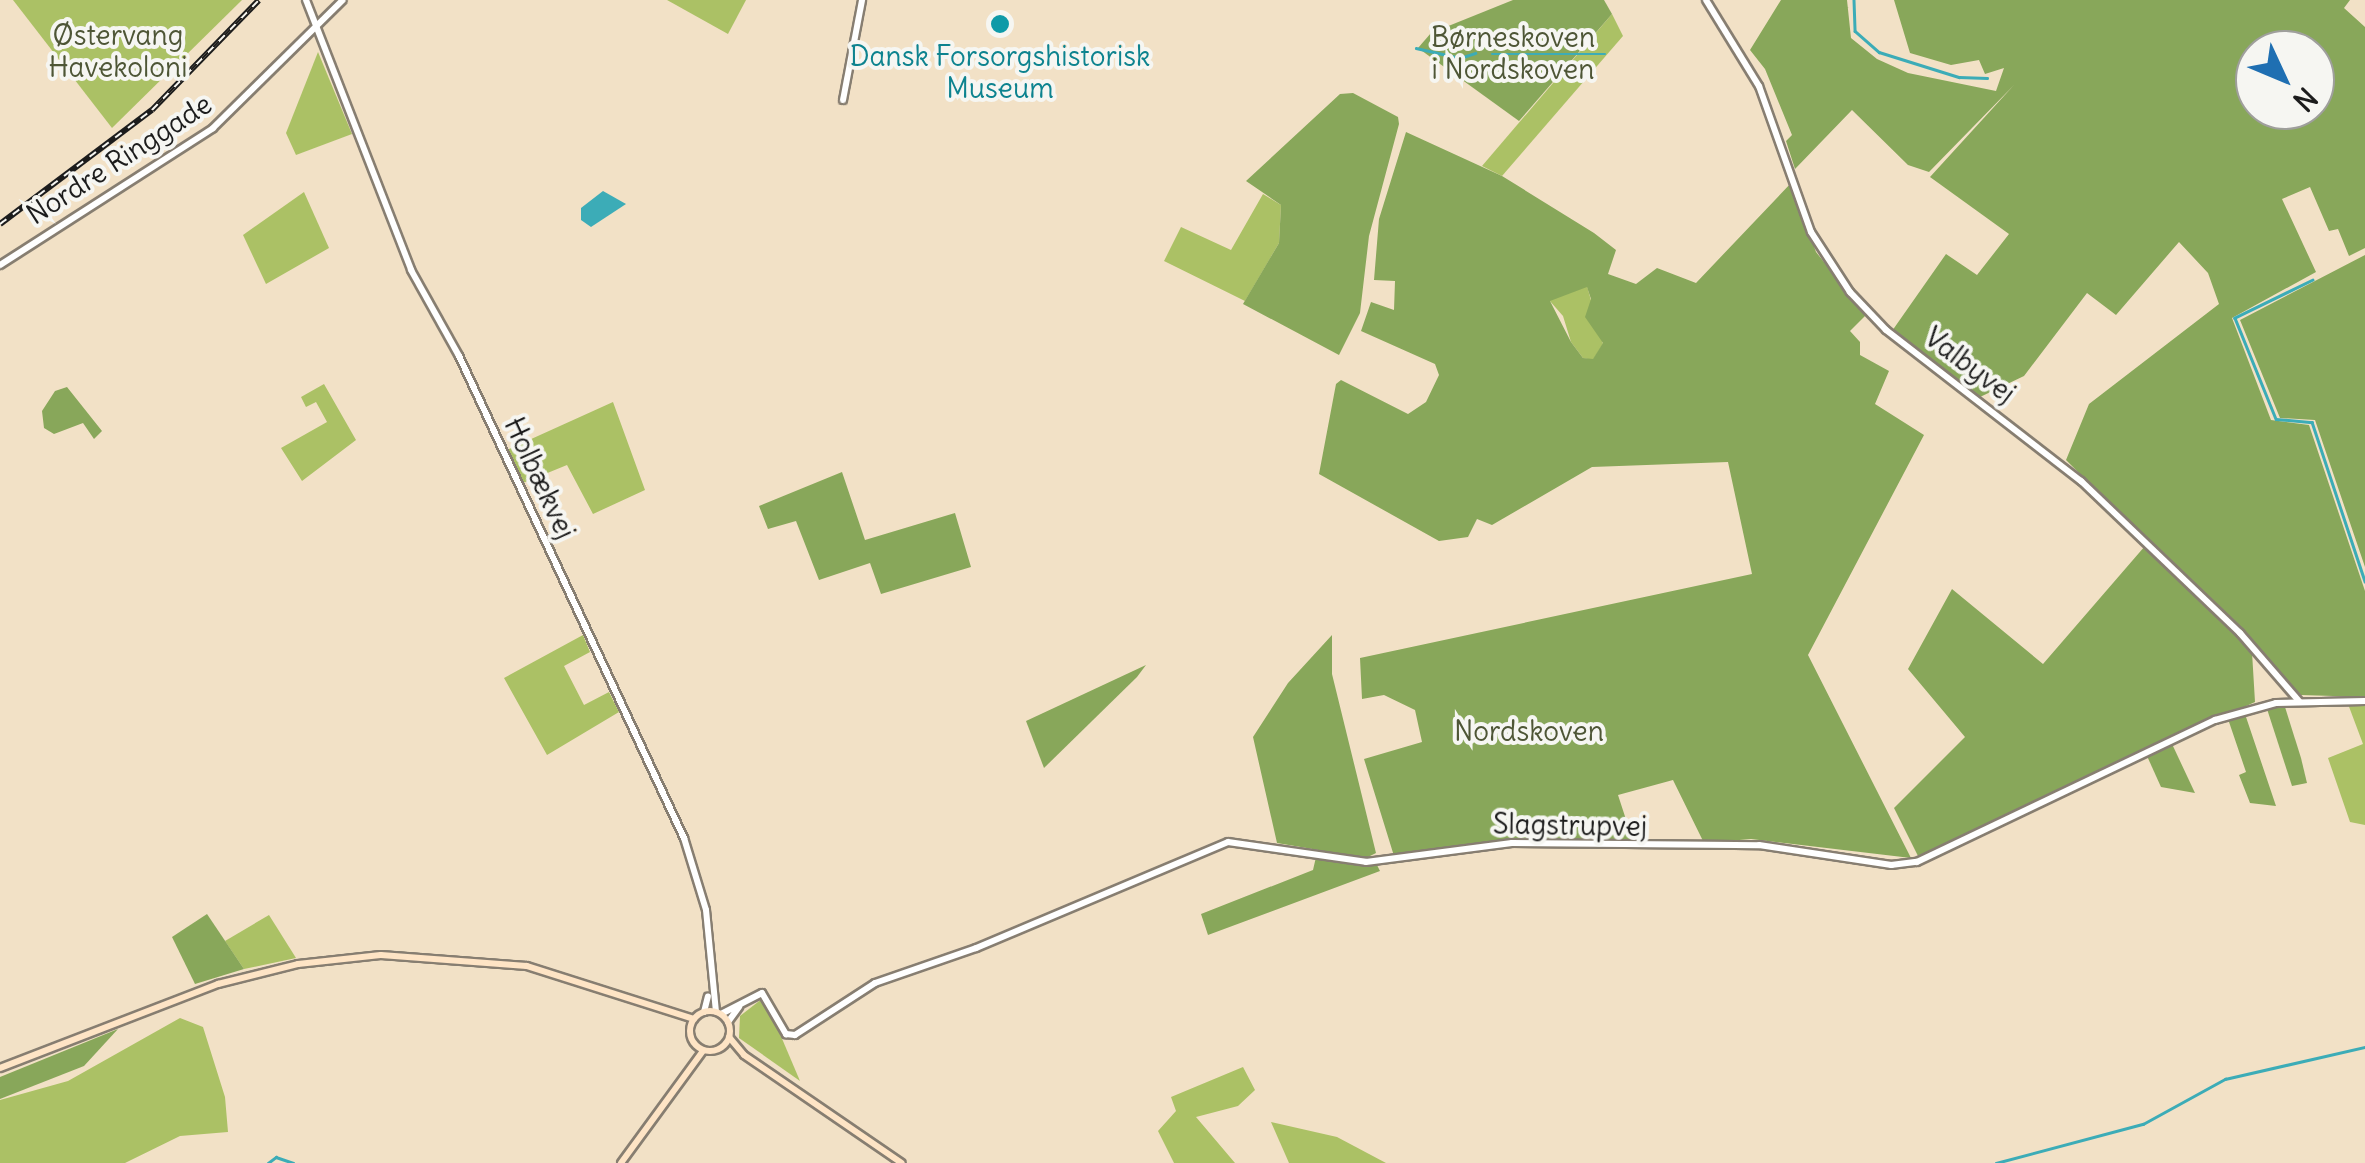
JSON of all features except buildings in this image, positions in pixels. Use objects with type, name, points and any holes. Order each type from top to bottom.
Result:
[{"type":"main road","points":[[0,1068],[218,984],[348,958],[448,956],[527,966],[694,1018]]},
{"type":"main road","points":[[666,1012],[690,1028]]},
{"type":"main road","points":[[622,1163],[684,1069],[694,1044],[690,1028],[694,1018],[704,1012],[718,1013],[728,1022],[729,1037],[724,1046]]},
{"type":"main road","points":[[729,1037],[744,1055]]},
{"type":"main road","points":[[694,1044],[703,1051]]},
{"type":"main road","points":[[684,1069],[703,1051],[724,1046],[744,1055],[902,1163]]},
{"type":"street","name":"Holbækvej","points":[[306,0],[411,270],[458,356],[689,852],[706,910],[710,980],[718,1013]]},
{"type":"street","name":"Nordre Ringgade","points":[[0,265],[213,128],[343,0]]},
{"type":"street","points":[[843,100],[862,0]]},
{"type":"street","name":"Valbyvej","points":[[1706,0],[1759,86],[1811,232],[1850,292],[1886,330],[2081,481],[2240,633],[2299,701]]},
{"type":"street","name":"Slagstrupvej","points":[[750,996],[765,994],[786,1034],[795,1036],[875,983],[976,948],[1228,842],[1366,862],[1512,843],[1759,845],[1892,865],[1917,862],[2215,720],[2299,701],[2365,701]]},
{"type":"street","name":"Holbækvej","points":[[704,1012],[710,980]]},
{"type":"street","points":[[718,1013],[750,996]]},
{"type":"street","points":[[728,1022],[750,996]]},
{"type":"green space","name":"Østervang Havekoloni","points":[[13,0],[242,0],[112,128]]},
{"type":"green space","points":[[667,0],[746,0],[728,34]]},
{"type":"green space","name":"Børneskoven i Nordskoven","points":[[1513,0],[1604,0],[1612,14],[1519,121],[1418,48],[1431,33]]},
{"type":"green space","points":[[1781,0],[1847,0],[1851,38],[1877,59],[1908,73],[1996,91],[2004,68],[1985,74],[1979,60],[1951,65],[1910,53],[1894,0],[2350,0],[2344,8],[2365,27],[2365,248],[2349,256],[2338,229],[2329,231],[2310,187],[2282,199],[2316,272],[2232,318],[2271,420],[2309,425],[2365,591],[2365,697],[2301,695],[2066,460],[2089,404],[2219,304],[2208,273],[2179,242],[2116,315],[2087,293],[2024,376],[1980,397],[1892,331],[1946,254],[1977,275],[2009,234],[1930,177],[2014,85],[1929,172],[1908,165],[1852,110],[1795,169],[1786,141],[1792,135],[1765,69],[1750,50]]},
{"type":"green space","points":[[1612,14],[1623,36],[1502,176],[1482,166]]},
{"type":"green space","points":[[318,52],[352,134],[296,155],[286,133]]},
{"type":"green space","points":[[1353,93],[1398,117],[1399,124],[1369,236],[1360,313],[1339,355],[1243,304],[1279,243],[1281,205],[1246,181],[1340,94]]},
{"type":"green space","name":"Nordskoven","points":[[1406,132],[1502,176],[1594,233],[1616,250],[1608,274],[1636,284],[1657,268],[1696,283],[1792,182],[1816,252],[1866,315],[1850,331],[1860,342],[1860,355],[1889,371],[1875,404],[1924,435],[1808,655],[1911,858],[1751,839],[1704,843],[1673,780],[1618,795],[1634,844],[1513,838],[1394,856],[1364,759],[1422,742],[1415,710],[1384,695],[1362,699],[1360,658],[1752,574],[1728,462],[1592,467],[1492,525],[1477,519],[1468,537],[1439,541],[1319,474],[1336,384],[1341,380],[1408,414],[1426,402],[1439,375],[1435,364],[1361,331],[1371,302],[1394,310],[1395,281],[1374,280],[1379,219]],"holes":[[[1587,287],[1591,299],[1585,317],[1603,343],[1593,359],[1583,358],[1571,342],[1550,301]]]},
{"type":"green space","points":[[304,192],[329,248],[266,284],[243,235]]},
{"type":"green space","points":[[1263,194],[1281,205],[1279,243],[1245,301],[1164,261],[1181,227],[1231,250]]},
{"type":"green space","points":[[2365,255],[2365,567],[2315,420],[2280,418],[2240,320]]},
{"type":"green space","points":[[1587,286],[1603,344],[1593,360],[1583,358],[1571,342],[1563,316],[1549,300]]},
{"type":"green space","points":[[324,384],[356,440],[302,481],[281,448],[327,422],[316,402],[306,407],[301,397]]},
{"type":"green space","points":[[67,387],[102,431],[94,439],[83,423],[54,434],[44,428],[42,411],[55,391]]},
{"type":"green space","points":[[613,402],[645,490],[593,514],[567,465],[523,483],[507,450]]},
{"type":"green space","points":[[842,472],[865,540],[955,513],[971,567],[881,594],[870,563],[819,580],[796,521],[768,529],[759,506]]},
{"type":"green space","points":[[2145,546],[2252,652],[2255,702],[1918,856],[1894,808],[1965,737],[1908,669],[1952,589],[2043,664]]},
{"type":"green space","points":[[583,635],[590,652],[564,666],[584,705],[609,692],[619,712],[547,755],[504,678]]},
{"type":"green space","points":[[1332,635],[1332,674],[1376,853],[1366,858],[1277,843],[1253,737],[1288,683]]},
{"type":"green space","points":[[1146,665],[1137,677],[1044,768],[1026,721]]},
{"type":"green space","points":[[2365,703],[2365,825],[2350,822],[2328,758],[2363,744],[2348,704]]},
{"type":"green space","points":[[2285,707],[2307,783],[2292,786],[2267,709]]},
{"type":"green space","points":[[2245,714],[2276,806],[2250,803],[2239,775],[2246,772],[2228,719]]},
{"type":"green space","points":[[2172,744],[2195,793],[2161,787],[2147,756]]},
{"type":"green space","points":[[1316,857],[1377,865],[1380,871],[1208,935],[1201,914],[1313,870]]},
{"type":"green space","points":[[207,914],[244,969],[195,984],[172,937]]},
{"type":"green space","points":[[269,915],[296,958],[244,969],[225,941]]},
{"type":"green space","points":[[763,998],[800,1081],[739,1038],[740,1016]]},
{"type":"green space","points":[[180,1018],[203,1027],[225,1097],[228,1132],[180,1136],[125,1163],[0,1163],[0,1100],[68,1081]]},
{"type":"green space","points":[[118,1029],[84,1066],[0,1099],[0,1077]]},
{"type":"green space","points":[[1243,1067],[1255,1090],[1238,1106],[1196,1117],[1235,1163],[1174,1163],[1158,1131],[1176,1111],[1171,1097]]},
{"type":"green space","points":[[1271,1122],[1337,1137],[1386,1163],[1289,1163]]},
{"type":"water","points":[[603,191],[626,204],[591,227],[581,220],[581,208]]},
{"type":"waterway","points":[[1854,0],[1855,31],[1879,52],[1959,77],[1987,78]]},
{"type":"waterway","points":[[1416,48],[1460,58],[1475,53]]},
{"type":"waterway","points":[[1492,54],[1605,54]]},
{"type":"waterway","points":[[2313,280],[2235,318],[2276,419],[2312,422],[2365,581]]},
{"type":"waterway","points":[[1996,1163],[2143,1124],[2225,1079],[2365,1047]]},
{"type":"waterway","points":[[268,1163],[276,1157],[293,1163]]},
{"type":"railway","points":[[0,224],[152,110],[259,0]]},
{"type":"place","name":"Dansk Forsorgshistorisk Museum","points":[[1000,24]]}]
